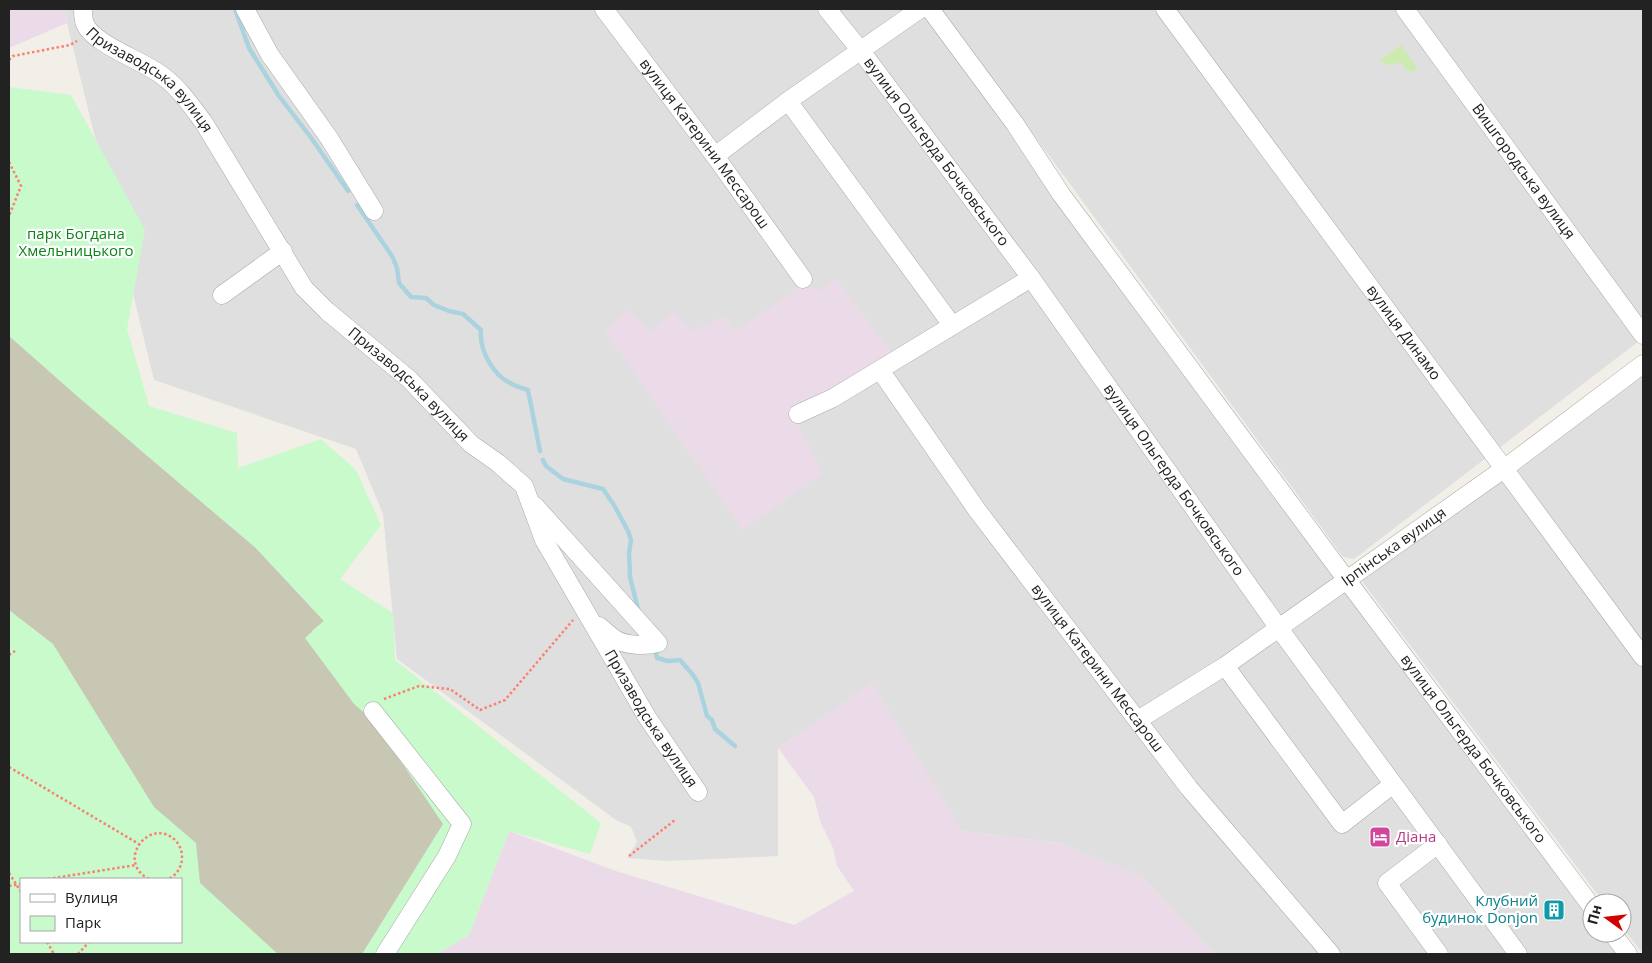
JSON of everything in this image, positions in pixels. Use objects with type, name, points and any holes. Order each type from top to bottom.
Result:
[{"type":"street","name":"Призаводська вулиця","points":[[82,9],[85,24],[91,33],[108,45],[148,65],[162,75],[185,98],[204,123],[304,288],[327,311],[409,379],[471,444],[498,463],[524,486],[544,540],[647,717],[698,792]]},
{"type":"street","points":[[245,9],[270,55],[329,138],[374,211]]},
{"type":"street","name":"вулиця Катерини Мессарош","points":[[604,9],[715,156],[803,280]]},
{"type":"street","name":"вулиця Ольгерда Бочковського","points":[[826,9],[860,51],[1031,278],[1278,627],[1392,785],[1438,844],[1518,954]]},
{"type":"street","points":[[715,156],[920,9]]},
{"type":"street","name":"вулиця Ольгерда Бочковського","points":[[930,9],[1015,124],[1061,194],[1346,579],[1582,893]]},
{"type":"street","name":"вулиця Динамо","points":[[1165,9],[1643,657]]},
{"type":"street","name":"Вишгородська вулиця","points":[[1405,9],[1643,335]]},
{"type":"street","points":[[788,102],[952,325]]},
{"type":"street","points":[[222,295],[283,251]]},
{"type":"street","points":[[798,414],[833,398],[1031,278]]},
{"type":"street","name":"Ірпінська вулиця","points":[[1138,720],[1225,666],[1505,468],[1643,364]]},
{"type":"street","name":"вулиця Катерини Мессарош","points":[[880,370],[977,510],[1189,788],[1331,954]]},
{"type":"street","points":[[528,498],[654,644],[632,644],[615,640],[589,615]]},
{"type":"street","points":[[1225,666],[1342,824],[1392,785]]},
{"type":"street","points":[[378,705],[462,824],[447,856],[385,954]]},
{"type":"street","points":[[1438,844],[1387,882],[1439,954]]},
{"type":"street","points":[[1620,943],[1628,954]]},
{"type":"path","points":[[9,60],[14,56],[70,45],[91,33]]},
{"type":"path","points":[[9,162],[21,186],[9,216]]},
{"type":"path","points":[[378,705],[419,686],[450,689],[480,710],[505,700],[543,653],[589,615]]},
{"type":"path","points":[[9,656],[15,651]]},
{"type":"path","points":[[9,767],[139,844]]},
{"type":"path","points":[[629,856],[675,820]]},
{"type":"path","points":[[144,878],[136,865],[135,858],[139,844],[150,835],[164,834],[176,841],[181,848],[182,863],[179,870],[169,878]]},
{"type":"path","points":[[54,878],[136,865]]},
{"type":"path","points":[[9,873],[20,890]]},
{"type":"path","points":[[9,886],[17,884]]},
{"type":"path","points":[[48,943],[54,954]]},
{"type":"path","points":[[78,954],[88,943]]},
{"type":"shaded area","points":[[9,9],[66,9],[67,23],[9,48]]},
{"type":"shaded area","points":[[66,9],[924,9],[1582,901],[1582,943],[1613,943],[1621,954],[1215,954],[1142,877],[1059,843],[962,831],[872,684],[778,748],[778,856],[666,861],[627,858],[637,842],[631,827],[616,820],[397,659],[383,514],[356,449],[154,380],[67,23]]},
{"type":"shaded area","points":[[940,9],[1643,9],[1643,338],[1354,559],[1343,557]]},
{"type":"shaded area","points":[[836,279],[894,356],[807,407],[798,426],[823,473],[743,530],[605,331],[628,309],[649,332],[674,312],[692,331],[724,316],[735,332],[808,281],[817,292]]},
{"type":"shaded area","points":[[9,312],[137,447],[256,548],[324,621],[312,631],[490,819],[379,954],[257,954],[180,878],[9,614]]},
{"type":"shaded area","points":[[1643,357],[1643,954],[1632,940],[1632,893],[1596,893],[1361,580]]},
{"type":"shaded area","points":[[872,683],[962,831],[1059,843],[1142,877],[1215,954],[437,954],[469,935],[509,831],[616,871],[794,925],[854,891],[837,866],[833,848],[820,821],[814,797],[778,748]]},
{"type":"green space","points":[[1401,45],[1418,69],[1412,72],[1406,70],[1402,63],[1396,63],[1392,66],[1379,61]]},
{"type":"green space","name":"парк Богдана Хмельницького","points":[[9,87],[71,95],[145,230],[127,329],[149,406],[237,433],[238,468],[321,439],[356,470],[381,525],[340,579],[393,613],[395,660],[601,823],[590,854],[509,831],[469,935],[437,954],[362,954],[443,824],[395,753],[384,730],[354,704],[305,638],[324,621],[256,548],[9,336]]},
{"type":"green space","points":[[9,610],[53,644],[154,807],[196,843],[200,883],[278,954],[9,954]]},
{"type":"waterway","points":[[235,9],[249,48],[279,96],[348,191]]},
{"type":"waterway","points":[[357,205],[392,256],[397,268],[399,283],[411,297],[426,298],[434,305],[463,314],[481,330],[482,345],[492,367],[504,379],[528,390],[540,451]]},
{"type":"waterway","points":[[543,460],[546,466],[563,479],[603,489],[614,505],[631,540],[629,553],[630,577],[639,613]]},
{"type":"waterway","points":[[655,649],[657,658],[668,661],[680,660],[693,675],[698,683],[707,716],[712,720],[715,729],[735,746]]},
{"type":"place","name":"Діана","points":[[1380,837]]},
{"type":"place","name":"Клубний будинок Donjon","points":[[1554,910]]}]
